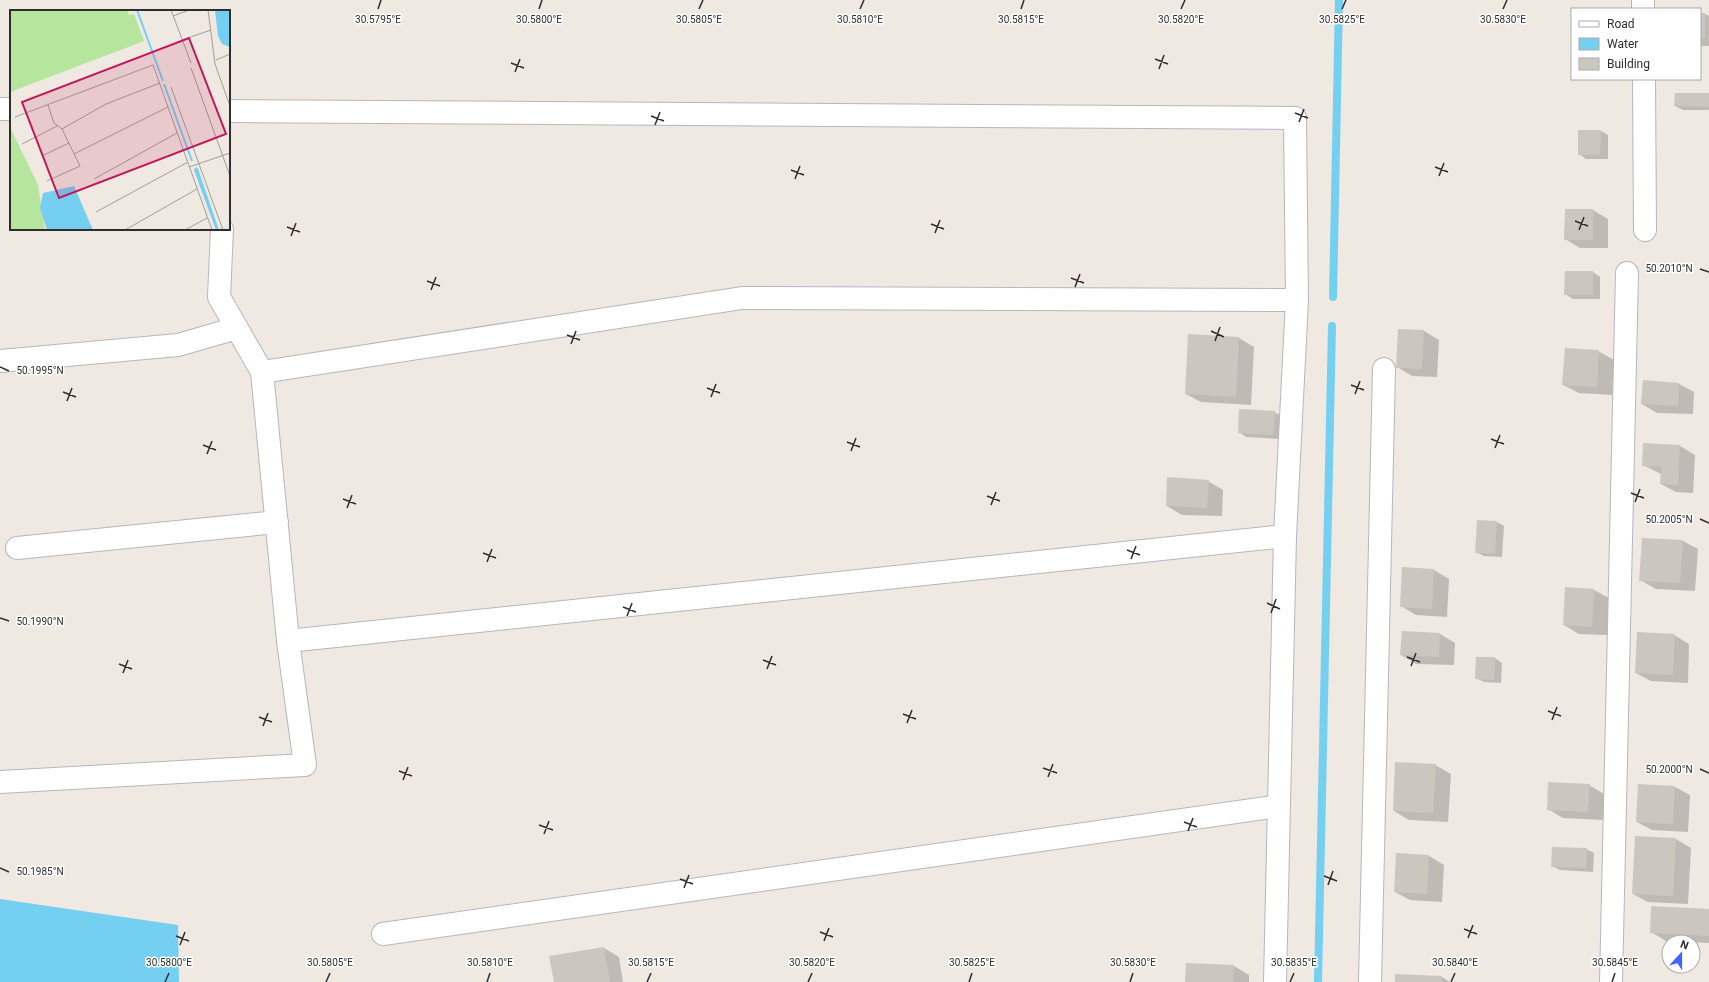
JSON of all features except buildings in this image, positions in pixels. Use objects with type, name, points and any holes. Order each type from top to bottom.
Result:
[{"type":"street","points":[[1644,80],[1645,230]]},
{"type":"street","points":[[230,111],[1295,118],[1297,300],[1285,536],[1276,982]]},
{"type":"street","points":[[0,782],[305,765],[288,641],[262,372],[219,297],[222,230]]},
{"type":"street","points":[[1611,982],[1627,273]]},
{"type":"street","points":[[262,372],[742,298],[1297,300]]},
{"type":"street","points":[[0,361],[178,345],[237,328]]},
{"type":"street","points":[[1370,982],[1384,369]]},
{"type":"street","points":[[17,548],[277,522]]},
{"type":"street","points":[[288,641],[1285,536]]},
{"type":"street","points":[[383,934],[1279,806]]},
{"type":"water","points":[[0,899],[178,925],[179,982],[0,982]]},
{"type":"waterway","points":[[1333,297],[1339,0]]},
{"type":"waterway","points":[[1318,982],[1332,326]]}]
